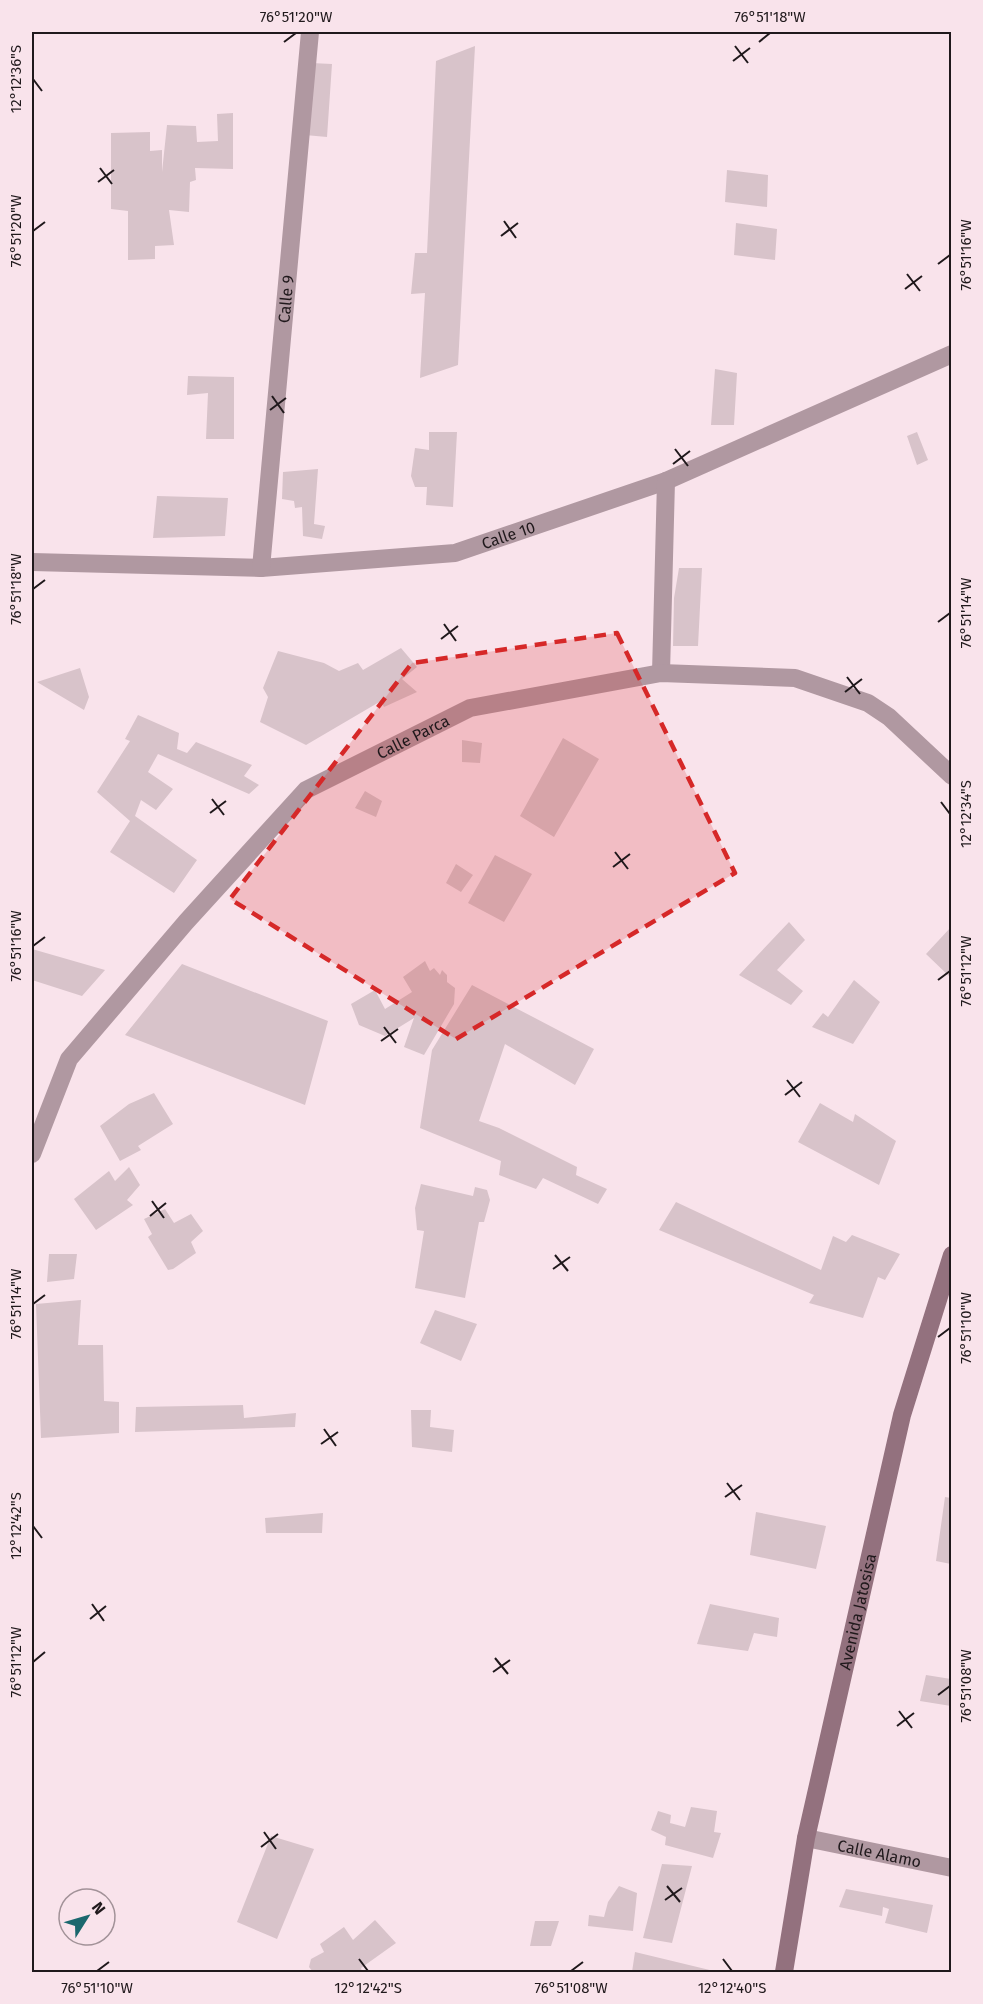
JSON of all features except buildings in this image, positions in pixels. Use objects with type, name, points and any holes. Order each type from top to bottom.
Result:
[{"type":"street","name":"Calle 9","points":[[261,568],[310,32]]},
{"type":"street","name":"Calle 10","points":[[32,562],[261,568],[455,553],[666,481],[951,354]]},
{"type":"street","points":[[662,673],[666,481]]},
{"type":"street","name":"Calle Parca","points":[[32,1154],[69,1059],[186,922],[306,790],[470,708],[662,673],[795,678],[868,703],[889,717],[951,776]]},
{"type":"street","name":"Avenida Jatosisa","points":[[784,1972],[807,1838],[902,1415],[951,1255]]},
{"type":"street","name":"Calle Alamo","points":[[807,1838],[951,1868]]},
{"type":"highlighted area","points":[[617,633],[735,873],[456,1039],[230,899],[412,663]]}]
